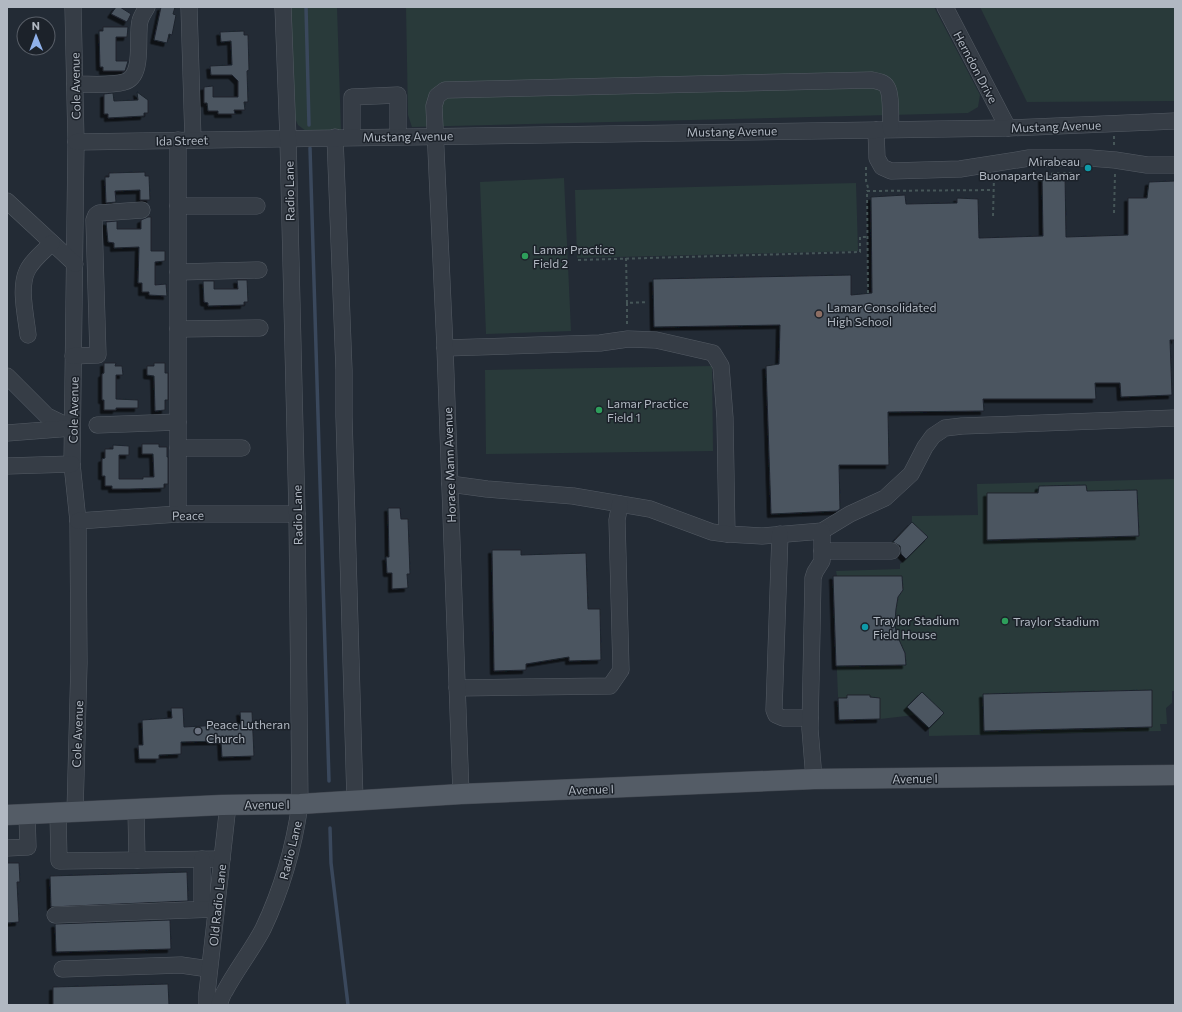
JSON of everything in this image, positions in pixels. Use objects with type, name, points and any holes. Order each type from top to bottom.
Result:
[{"type":"main road","name":"Avenue I","points":[[7,815],[228,805],[300,804],[461,794],[814,779],[1175,775]]},
{"type":"street","name":"Cole Avenue","points":[[73,7],[76,142],[72,464],[78,520],[79,663],[67,813],[59,861],[137,860]]},
{"type":"street","points":[[75,84],[115,84],[126,82],[134,77],[137,69],[140,20],[148,7]]},
{"type":"street","points":[[178,514],[178,206],[185,140],[189,7]]},
{"type":"street","name":"Radio Lane","points":[[219,1005],[224,991],[253,946],[270,912],[287,867],[293,846],[300,804],[297,514],[284,7]]},
{"type":"street","name":"Herndon Drive","points":[[945,7],[1008,128]]},
{"type":"street","name":"Horace Mann Avenue","points":[[461,794],[445,348],[434,106],[437,96],[445,90],[872,80],[880,81],[887,86],[890,98],[883,129]]},
{"type":"street","points":[[352,137],[352,97],[398,95],[398,136]]},
{"type":"street","name":"Mustang Avenue","points":[[288,138],[1008,128],[1175,121]]},
{"type":"street","points":[[883,129],[877,158],[882,167],[892,171],[960,169],[1036,158],[1090,158],[1147,165],[1175,165]]},
{"type":"street","points":[[335,137],[344,370],[355,801]]},
{"type":"street","name":"Ida Street","points":[[76,142],[288,138]]},
{"type":"street","points":[[7,201],[75,264]]},
{"type":"street","points":[[178,206],[257,206]]},
{"type":"street","points":[[73,356],[98,355],[94,220],[96,215],[99,213],[142,210]]},
{"type":"street","points":[[28,335],[23,284],[27,270],[36,258],[52,243]]},
{"type":"street","points":[[178,272],[259,270]]},
{"type":"street","points":[[178,329],[260,328]]},
{"type":"street","points":[[445,348],[600,343],[628,338],[656,340],[713,353],[721,366],[725,418],[727,534]]},
{"type":"street","points":[[7,376],[47,416],[72,428]]},
{"type":"street","points":[[450,484],[573,496],[650,509],[712,532],[762,536],[822,530],[850,514],[886,498],[912,474],[932,436],[945,428],[962,426],[1175,418]]},
{"type":"street","points":[[98,425],[178,422]]},
{"type":"street","points":[[7,433],[72,428]]},
{"type":"street","points":[[178,448],[242,448]]},
{"type":"street","points":[[7,466],[72,464]]},
{"type":"street","points":[[457,688],[610,686],[621,670],[617,520],[620,504]]},
{"type":"street","name":"Peace","points":[[78,520],[178,514],[297,514]]},
{"type":"street","points":[[814,779],[810,724],[813,578],[822,561],[822,530]]},
{"type":"street","points":[[780,534],[774,710],[776,716],[810,724]]},
{"type":"street","points":[[822,551],[892,551]]},
{"type":"street","name":"Old Radio Lane","points":[[207,1005],[209,969],[209,909],[222,859],[228,805]]},
{"type":"street","points":[[136,810],[137,860],[222,859]]},
{"type":"street","points":[[7,848],[28,847],[27,814]]},
{"type":"street","points":[[55,915],[209,909],[202,859]]},
{"type":"street","points":[[62,969],[181,965],[209,969]]},
{"type":"path","points":[[868,294],[867,191],[994,190]]},
{"type":"path","points":[[578,260],[860,252],[860,237],[868,237]]},
{"type":"path","points":[[626,258],[628,338]]},
{"type":"path","points":[[626,303],[648,302]]},
{"type":"shaded area","points":[[290,7],[337,7],[341,131],[306,131],[298,125],[293,114]]},
{"type":"shaded area","points":[[406,7],[934,7],[980,95],[978,107],[968,113],[412,127],[408,115]]},
{"type":"shaded area","points":[[980,7],[1175,7],[1175,101],[1027,102]]},
{"type":"shaded area","name":"Lamar Practice Field 2","points":[[564,178],[571,331],[486,334],[480,182]]},
{"type":"shaded area","points":[[856,183],[858,251],[577,258],[575,190]]},
{"type":"shaded area","name":"Lamar Practice Field 1","points":[[712,366],[713,451],[486,454],[485,370]]},
{"type":"shaded area","name":"Traylor Stadium","points":[[1175,479],[1175,691],[1172,691],[1172,703],[1166,708],[1167,724],[1160,724],[1161,731],[929,736],[929,728],[915,715],[880,719],[839,720],[833,576],[837,576],[836,571],[900,569],[900,564],[906,559],[891,544],[912,522],[912,516],[978,515],[977,484]]},
{"type":"building","points":[[116,7],[120,7],[131,14],[127,22],[111,14]]},
{"type":"building","points":[[161,7],[175,7],[173,14],[176,15],[172,35],[169,34],[167,43],[154,40]]},
{"type":"building","points":[[103,27],[128,27],[127,37],[116,37],[116,61],[128,61],[125,71],[103,71],[103,67],[100,67],[99,31],[103,31]]},
{"type":"building","points":[[244,31],[244,35],[248,35],[249,70],[247,71],[248,102],[244,102],[245,110],[234,110],[235,114],[218,114],[218,111],[208,111],[207,103],[204,103],[204,87],[213,86],[213,97],[238,97],[238,81],[232,75],[211,75],[210,66],[232,65],[231,41],[221,42],[220,32]]},
{"type":"building","points":[[137,92],[148,100],[148,113],[144,113],[144,116],[108,118],[108,114],[104,114],[104,94],[113,93],[114,101],[138,100]]},
{"type":"building","points":[[145,172],[145,176],[149,176],[150,200],[140,200],[140,190],[115,191],[116,202],[106,203],[105,177],[109,177],[109,173]]},
{"type":"building","points":[[1042,175],[1065,175],[1066,237],[1128,235],[1128,198],[1147,198],[1149,182],[1175,181],[1175,340],[1170,340],[1172,395],[1121,397],[1120,383],[1095,383],[1096,399],[983,399],[984,411],[888,412],[889,465],[839,465],[840,509],[837,511],[771,514],[766,366],[779,364],[780,325],[654,327],[653,279],[851,275],[851,295],[872,293],[871,197],[905,195],[906,204],[957,203],[957,198],[978,199],[979,238],[1043,236]]},
{"type":"building","points":[[151,217],[151,251],[165,251],[165,261],[155,262],[155,285],[166,284],[167,296],[149,295],[149,292],[142,292],[142,283],[138,283],[139,247],[114,248],[114,243],[108,242],[106,222],[117,221],[117,229],[141,229],[141,220]]},
{"type":"building","points":[[237,280],[247,280],[248,302],[244,302],[244,305],[208,306],[208,303],[204,302],[203,281],[214,281],[214,289],[238,289]]},
{"type":"building","points":[[104,363],[116,363],[115,366],[122,366],[123,375],[116,375],[116,399],[138,400],[138,408],[116,408],[116,410],[104,410],[104,400],[102,400],[102,374],[104,373]]},
{"type":"building","points":[[154,363],[165,363],[165,373],[168,373],[168,400],[165,400],[165,410],[155,411],[154,376],[147,375],[147,366],[154,366]]},
{"type":"building","points":[[142,444],[159,444],[159,447],[167,447],[168,484],[164,484],[164,488],[112,489],[112,486],[105,486],[105,476],[102,476],[102,459],[105,458],[105,449],[113,449],[113,445],[129,446],[129,455],[119,455],[119,479],[143,479],[143,477],[154,477],[153,454],[142,454]]},
{"type":"building","points":[[1086,485],[1087,491],[1137,490],[1139,536],[987,540],[987,493],[1038,493],[1039,486]]},
{"type":"building","points":[[388,508],[400,508],[401,519],[408,519],[410,574],[407,574],[408,588],[392,589],[392,573],[387,573],[386,557],[389,557]]},
{"type":"building","points":[[912,522],[928,537],[906,559],[901,554],[900,546],[893,542]]},
{"type":"building","points":[[492,550],[521,550],[521,555],[586,553],[588,609],[600,609],[601,660],[569,661],[569,657],[526,664],[526,670],[494,671]]},
{"type":"building","name":"Traylor Stadium Field House","points":[[833,576],[902,576],[903,590],[898,597],[895,621],[896,633],[905,653],[906,665],[836,666]]},
{"type":"building","points":[[1152,690],[1152,727],[984,731],[983,694]]},
{"type":"building","points":[[922,692],[944,713],[929,728],[907,707]]},
{"type":"building","points":[[847,695],[870,695],[870,697],[880,698],[880,719],[839,720],[838,698],[847,698]]},
{"type":"building","name":"Peace Lutheran Church","points":[[171,708],[183,708],[184,727],[241,724],[240,712],[252,712],[254,756],[222,757],[221,741],[181,742],[181,754],[159,755],[159,759],[139,759],[138,745],[143,745],[142,720],[172,718]]},
{"type":"building","points":[[7,863],[19,863],[20,882],[17,882],[19,922],[7,923]]},
{"type":"building","points":[[187,872],[188,901],[51,907],[50,876]]},
{"type":"building","points":[[170,920],[171,949],[56,952],[55,924]]},
{"type":"building","points":[[168,984],[169,1005],[53,1005],[53,987]]},
{"type":"waterway","points":[[306,7],[309,125]]},
{"type":"waterway","points":[[310,148],[329,781]]},
{"type":"waterway","points":[[330,828],[331,863],[348,1005]]},
{"type":"place","name":"Mirabeau Buonaparte Lamar","points":[[1088,168]]},
{"type":"place","name":"Lamar Practice Field 2","points":[[525,256]]},
{"type":"place","name":"Lamar Consolidated High School","points":[[819,314]]},
{"type":"place","name":"Lamar Practice Field 1","points":[[599,410]]},
{"type":"place","name":"Traylor Stadium","points":[[1005,621]]},
{"type":"place","name":"Traylor Stadium Field House","points":[[865,627]]},
{"type":"place","name":"Peace Lutheran Church","points":[[198,731]]}]
